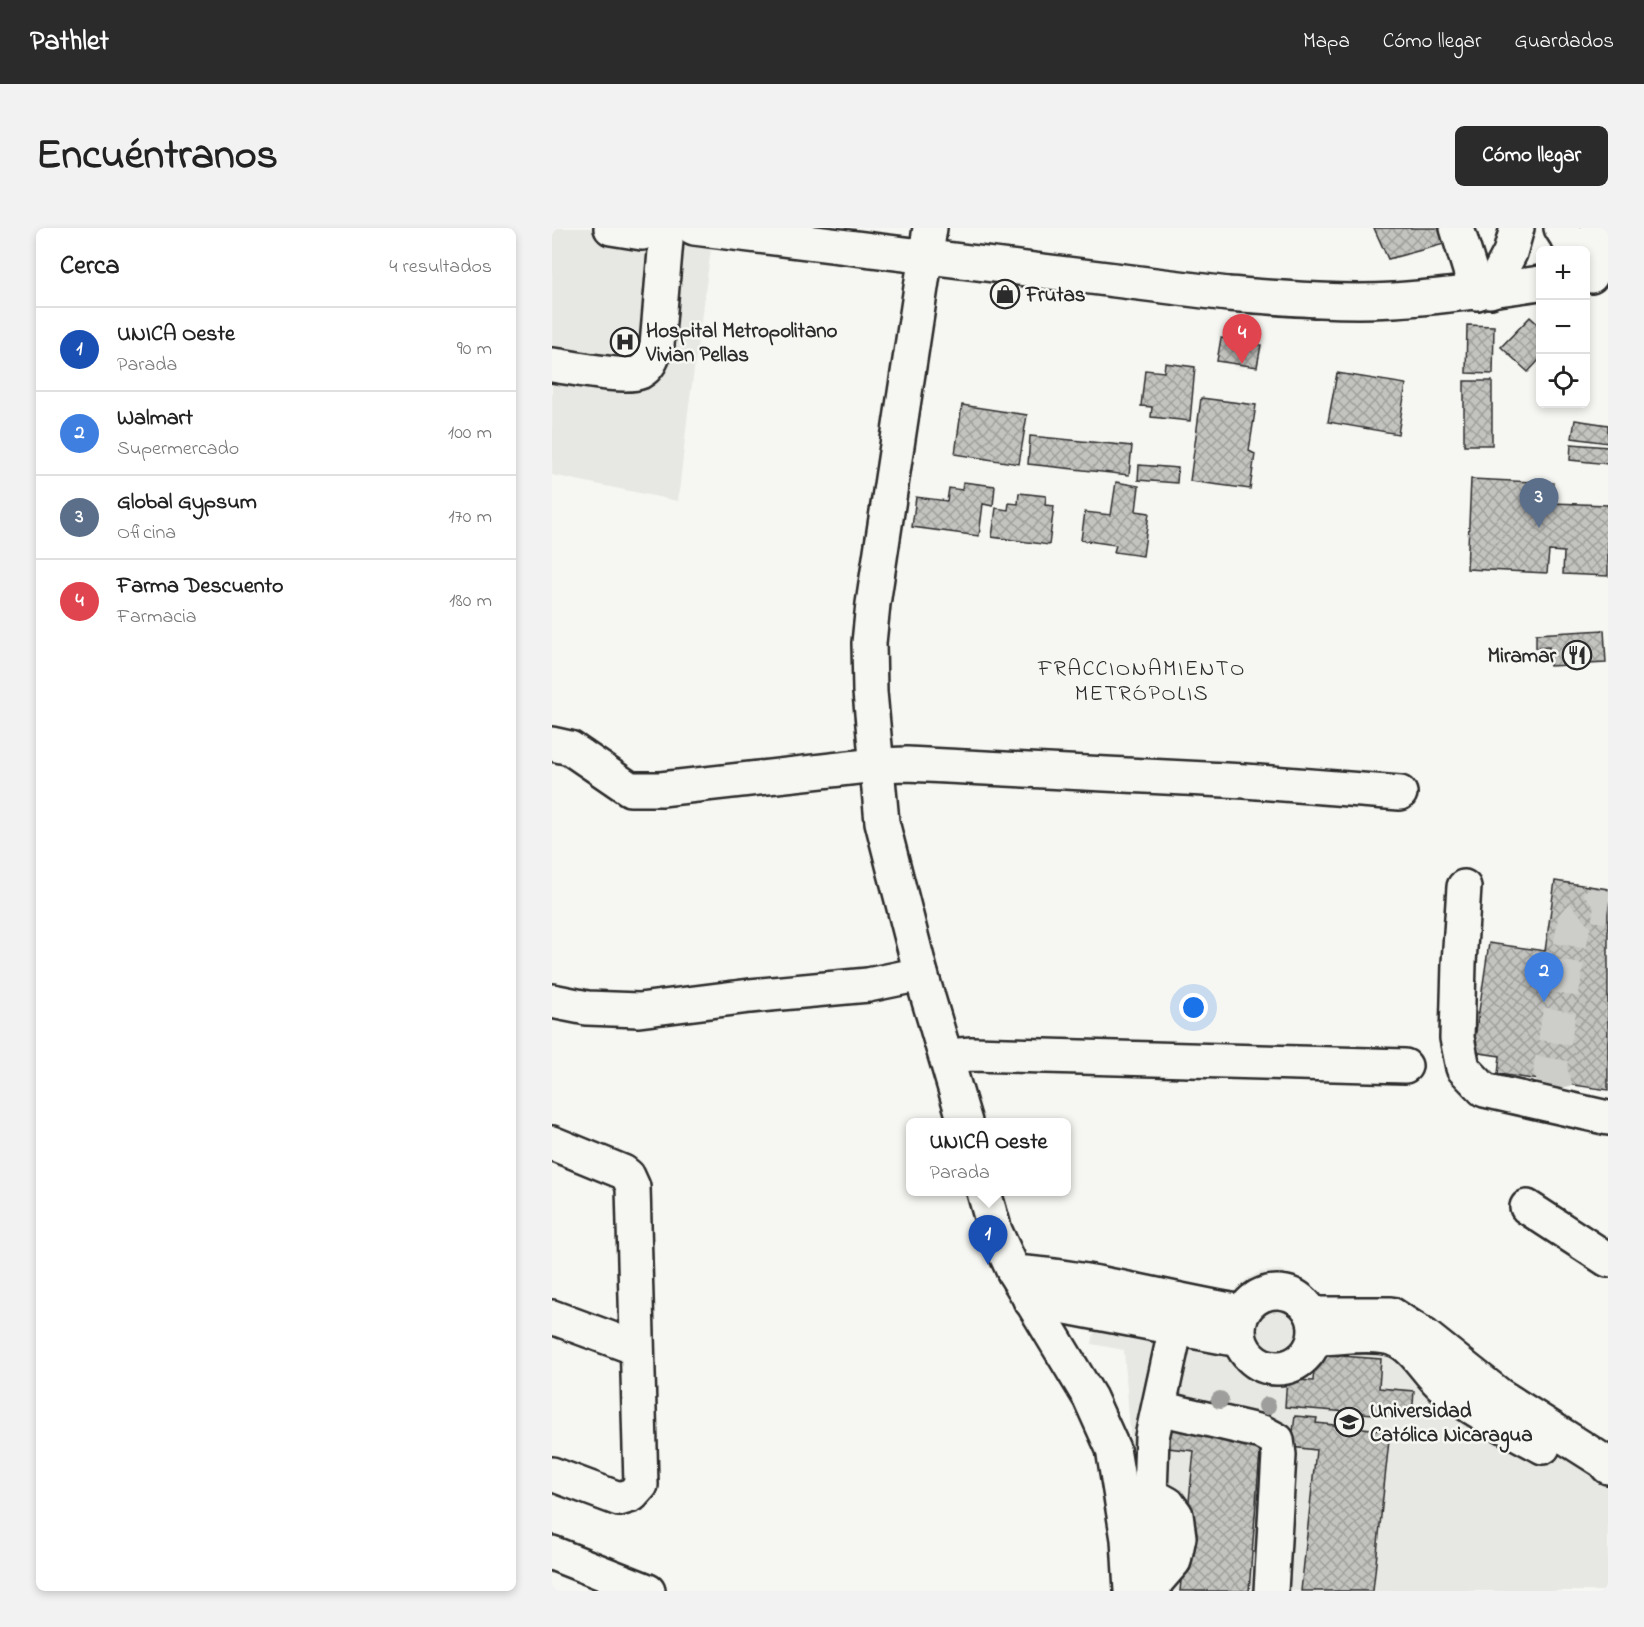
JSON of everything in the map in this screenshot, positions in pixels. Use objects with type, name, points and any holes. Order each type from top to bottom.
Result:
[{"type":"main road","points":[[611,228],[642,233],[661,228]]},
{"type":"main road","points":[[552,364],[625,375],[640,372],[652,361],[657,345],[667,228]]},
{"type":"main road","points":[[1457,228],[1484,292]]},
{"type":"main road","points":[[1484,292],[1510,253],[1517,228]]},
{"type":"main road","points":[[1561,228],[1592,275]]},
{"type":"main road","points":[[1592,275],[1600,237],[1597,228]]},
{"type":"main road","points":[[704,229],[928,242],[1228,294],[1308,300],[1393,300],[1484,292],[1536,284]]},
{"type":"main road","points":[[928,242],[873,604],[869,643],[870,682],[882,822],[921,974],[964,1118]]},
{"type":"main road","points":[[552,744],[570,748],[630,789],[661,789],[876,765],[907,764],[1245,781],[1400,793]]},
{"type":"main road","points":[[1464,887],[1458,963],[1457,1038],[1463,1068],[1484,1090],[1581,1106]]},
{"type":"main road","points":[[552,1001],[587,1008],[639,1010],[750,996],[868,985],[921,974]]},
{"type":"main road","points":[[947,1056],[972,1054],[1405,1066]]},
{"type":"main road","points":[[552,1143],[623,1172],[631,1181],[641,1485],[637,1491],[626,1498],[619,1499],[552,1474]]},
{"type":"main road","points":[[985,1196],[995,1231],[1022,1286],[1090,1398],[1113,1449],[1128,1539],[1146,1589]]},
{"type":"main road","points":[[1527,1207],[1608,1260]]},
{"type":"main road","points":[[1022,1286],[1037,1274],[1103,1285],[1240,1326]]},
{"type":"main road","points":[[1022,1286],[1176,1326],[1240,1326]]},
{"type":"main road","points":[[1280,1291],[1294,1295],[1305,1304],[1313,1326],[1309,1352],[1298,1362],[1283,1368],[1268,1368],[1254,1362],[1243,1351],[1240,1326],[1250,1301],[1265,1294],[1280,1291]]},
{"type":"main road","points":[[552,1317],[636,1348]]},
{"type":"main road","points":[[1146,1589],[1152,1437],[1176,1326]]},
{"type":"main road","points":[[1313,1326],[1383,1336],[1401,1331],[1412,1352],[1443,1386],[1496,1407],[1549,1438],[1603,1461],[1608,1467]]},
{"type":"main road","points":[[1160,1408],[1262,1432],[1277,1440],[1279,1455],[1271,1591]]},
{"type":"main road","points":[[1549,1438],[1602,1479],[1608,1478]]},
{"type":"main road","points":[[1119,1482],[1103,1525],[1111,1571],[1121,1591]]},
{"type":"main road","points":[[552,1553],[648,1591]]},
{"type":"shaded area","name":"Hospital Metropolitano Vivian Pellas","points":[[552,228],[714,228],[678,501],[552,475]]},
{"type":"shaded area","name":"Universidad Católica Nicaragua","points":[[1106,1268],[1234,1291],[1247,1279],[1260,1272],[1280,1270],[1299,1277],[1315,1294],[1390,1301],[1434,1335],[1608,1446],[1608,1591],[1142,1591],[1124,1350],[1092,1344]]},
{"type":"building","points":[[1374,228],[1440,228],[1444,244],[1388,259]]},
{"type":"building","points":[[1530,317],[1536,322],[1536,363],[1528,372],[1501,347]]},
{"type":"building","points":[[1467,325],[1494,326],[1493,374],[1466,373]]},
{"type":"building","points":[[1221,338],[1261,345],[1257,367],[1217,361]]},
{"type":"building","points":[[1165,363],[1195,367],[1190,421],[1151,417],[1152,407],[1141,406],[1145,370],[1164,372]]},
{"type":"building","points":[[1337,373],[1406,384],[1398,434],[1328,422]]},
{"type":"building","points":[[1464,381],[1492,381],[1492,445],[1464,445]]},
{"type":"building","points":[[1201,398],[1256,405],[1249,451],[1255,454],[1250,489],[1190,481]]},
{"type":"building","points":[[962,405],[1027,415],[1019,464],[955,454]]},
{"type":"building","points":[[1575,420],[1608,425],[1608,443],[1572,438]]},
{"type":"building","points":[[1030,436],[1132,446],[1129,475],[1028,464]]},
{"type":"building","points":[[1571,444],[1608,447],[1608,464],[1570,460]]},
{"type":"building","points":[[1139,465],[1178,468],[1177,483],[1138,480]]},
{"type":"building","points":[[1471,479],[1553,483],[1552,503],[1608,505],[1608,576],[1563,574],[1564,552],[1549,551],[1547,573],[1467,569]]},
{"type":"building","points":[[963,482],[995,486],[993,506],[983,504],[979,536],[912,527],[916,497],[947,501],[949,488],[962,490]]},
{"type":"building","points":[[1116,482],[1139,486],[1136,511],[1149,513],[1143,556],[1114,552],[1116,545],[1081,540],[1085,512],[1111,515]]},
{"type":"building","points":[[1019,493],[1046,496],[1045,505],[1054,506],[1049,545],[992,537],[996,508],[1008,510],[1009,503],[1018,504]]},
{"type":"building","name":"Miramar","points":[[1604,630],[1606,663],[1550,666],[1549,647],[1536,648],[1536,634]]},
{"type":"building","points":[[1555,881],[1608,889],[1608,1090],[1498,1074],[1500,1056],[1473,1052],[1489,943],[1545,951]]},
{"type":"building","points":[[1315,1354],[1381,1359],[1379,1388],[1414,1391],[1412,1417],[1285,1407],[1287,1376],[1294,1376],[1294,1380],[1313,1381]]},
{"type":"building","points":[[1295,1416],[1317,1418],[1316,1423],[1390,1431],[1373,1591],[1301,1591],[1316,1450],[1291,1447]]},
{"type":"building","points":[[1174,1418],[1261,1440],[1249,1591],[1180,1591],[1194,1451],[1168,1448]]},
{"type":"tunnel","points":[[1557,1090],[1550,1069],[1574,922],[1594,905],[1608,907]]},
{"type":"place","name":"Frutas","points":[[1005,294]]},
{"type":"place","name":"Hospital Metropolitano Vivian Pellas","points":[[625,342]]},
{"type":"place","name":"Farma Descuento","points":[[1242,364]]},
{"type":"place","name":"Global Gypsum","points":[[1539,528]]},
{"type":"place","name":"Miramar","points":[[1577,655]]},
{"type":"place","name":"Walmart","points":[[1544,1002]]},
{"type":"place","name":"UNICA Oeste","points":[[988,1265]]},
{"type":"place","name":"Universidad Católica Nicaragua","points":[[1349,1422]]},
{"type":"district","name":"FRACCIONAMIENTO METRÓPOLIS","points":[[1142,680]]}]
